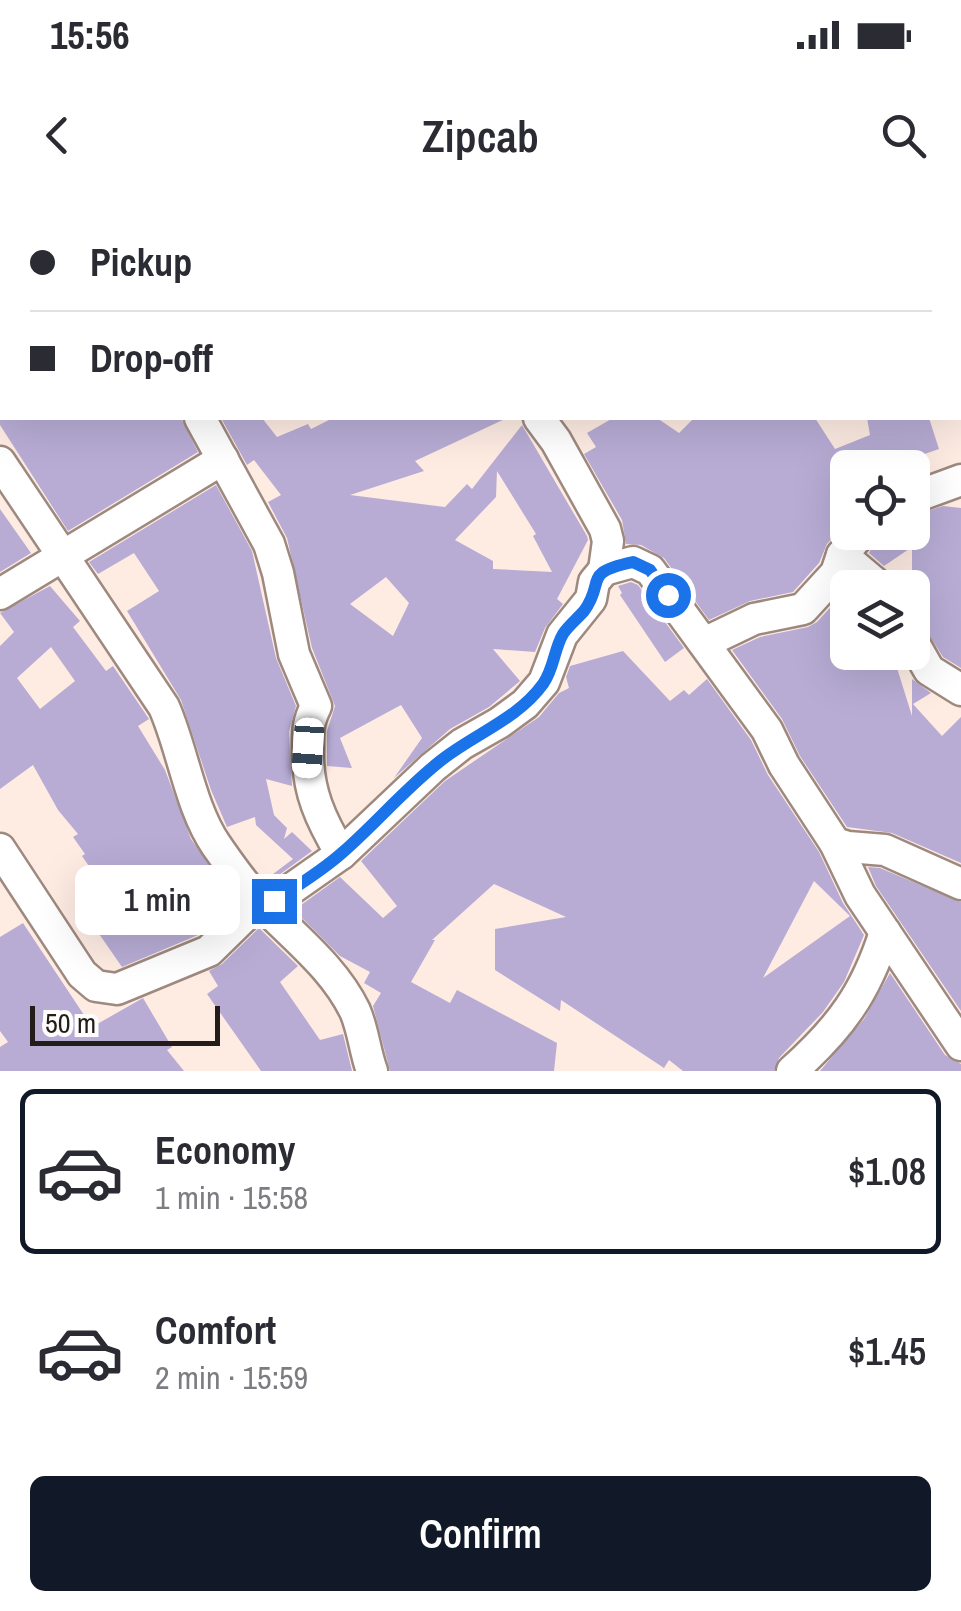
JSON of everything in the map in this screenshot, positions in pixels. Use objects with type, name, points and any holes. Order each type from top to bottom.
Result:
[{"type":"street","points":[[201,420],[269,544],[294,654],[316,706],[306,725],[306,771],[320,819],[341,854]]},
{"type":"street","points":[[0,849],[82,974],[96,986],[117,989],[210,951],[260,902],[274,901],[341,854],[433,767],[525,704],[544,682],[562,635],[591,599],[594,582],[604,570],[608,541],[605,529],[556,441],[540,420]]},
{"type":"street","points":[[0,594],[223,460]]},
{"type":"street","points":[[0,462],[164,707],[180,743],[198,807],[214,841],[260,902],[314,954],[347,998],[356,1014],[372,1071]]},
{"type":"street","points":[[930,491],[961,480]]},
{"type":"street","points":[[704,644],[754,619],[803,609],[836,573],[849,550]]},
{"type":"street","points":[[604,570],[633,562],[650,570],[767,730],[784,765],[835,843],[860,895],[961,1044]]},
{"type":"street","points":[[930,670],[961,690]]},
{"type":"street","points":[[835,843],[885,850],[961,884]]},
{"type":"street","points":[[792,1071],[852,1010],[874,966],[885,932]]},
{"type":"building","points":[[0,420],[182,420],[198,452],[68,531]]},
{"type":"building","points":[[222,420],[264,420],[277,437],[329,420],[503,420],[415,461],[424,471],[350,495],[445,507],[467,484],[472,489],[522,425],[587,536],[557,599],[563,604],[545,628],[535,652],[493,649],[520,681],[489,707],[450,729],[394,778],[422,738],[401,705],[340,738],[352,768],[327,766],[327,731],[335,706],[312,648],[287,538],[268,502],[281,495],[254,460],[247,465]],"holes":[[[497,471],[536,534],[533,536],[552,572],[493,569],[493,561],[455,540],[496,497]],[[386,577],[409,603],[393,636],[350,604]]]},
{"type":"building","points":[[610,420],[660,420],[679,433],[692,420],[816,420],[835,449],[870,435],[867,420],[930,420],[939,449],[930,452],[830,450],[830,541],[819,563],[793,592],[750,601],[709,620],[664,558],[641,545],[626,544],[622,520],[584,454],[596,447],[587,433]]},
{"type":"building","points":[[216,485],[252,551],[276,658],[296,706],[289,732],[292,786],[266,779],[274,815],[287,828],[284,839],[292,832],[312,851],[268,883],[265,880],[293,859],[256,825],[255,817],[227,827],[181,700],[127,611],[159,591],[134,553],[98,574],[89,562]]},
{"type":"building","points":[[943,506],[961,508],[961,668],[943,657],[930,637],[930,570],[912,570],[912,550],[930,550],[930,510]]},
{"type":"building","points":[[0,509],[31,553],[0,572]]},
{"type":"building","points":[[871,550],[908,550],[884,566],[869,553]]},
{"type":"building","points":[[631,582],[638,585],[684,648],[665,662],[620,595],[618,586]]},
{"type":"building","points":[[50,586],[80,621],[73,627],[106,671],[113,666],[149,719],[138,726],[165,770],[191,839],[234,901],[198,935],[122,967],[79,905],[104,888],[82,856],[85,854],[73,837],[78,834],[58,810],[33,765],[0,789],[0,646],[14,632],[0,613]],"holes":[[[51,647],[75,681],[40,709],[17,678]]]},
{"type":"building","points":[[830,608],[830,670],[898,670],[912,716],[912,679],[931,693],[913,704],[942,736],[961,717],[961,863],[892,833],[847,827],[800,756],[782,719],[732,650],[760,637],[817,622]]},
{"type":"building","points":[[623,651],[670,701],[684,690],[689,695],[707,679],[751,740],[864,935],[844,982],[823,1012],[779,1058],[774,1071],[683,1071],[669,1060],[664,1068],[561,1000],[560,1011],[495,970],[495,929],[566,917],[494,884],[432,940],[411,982],[450,1003],[457,990],[557,1043],[554,1071],[390,1071],[373,1006],[381,993],[364,983],[370,972],[340,956],[294,910],[340,877],[383,918],[397,906],[361,861],[445,781],[539,717],[559,693],[569,688],[566,677],[570,666]],"holes":[[[814,881],[850,916],[763,978]]]},
{"type":"building","points":[[868,867],[880,868],[961,902],[961,1011],[876,886]]},
{"type":"building","points":[[23,923],[92,1027],[143,998],[172,1047],[167,1050],[184,1071],[0,1071],[0,1047],[8,1042],[0,1031],[0,937]]},
{"type":"building","points":[[259,928],[298,966],[280,982],[320,1040],[343,1034],[352,1071],[261,1071],[207,994],[218,986],[209,971],[222,964]]},
{"type":"building","points":[[890,973],[945,1055],[961,1064],[961,1071],[820,1071],[864,1019]]},
{"type":"route","points":[[274,901],[341,854],[462,744],[525,704],[544,682],[562,635],[584,611],[594,582],[604,570],[633,562],[650,570],[668,595]]}]
